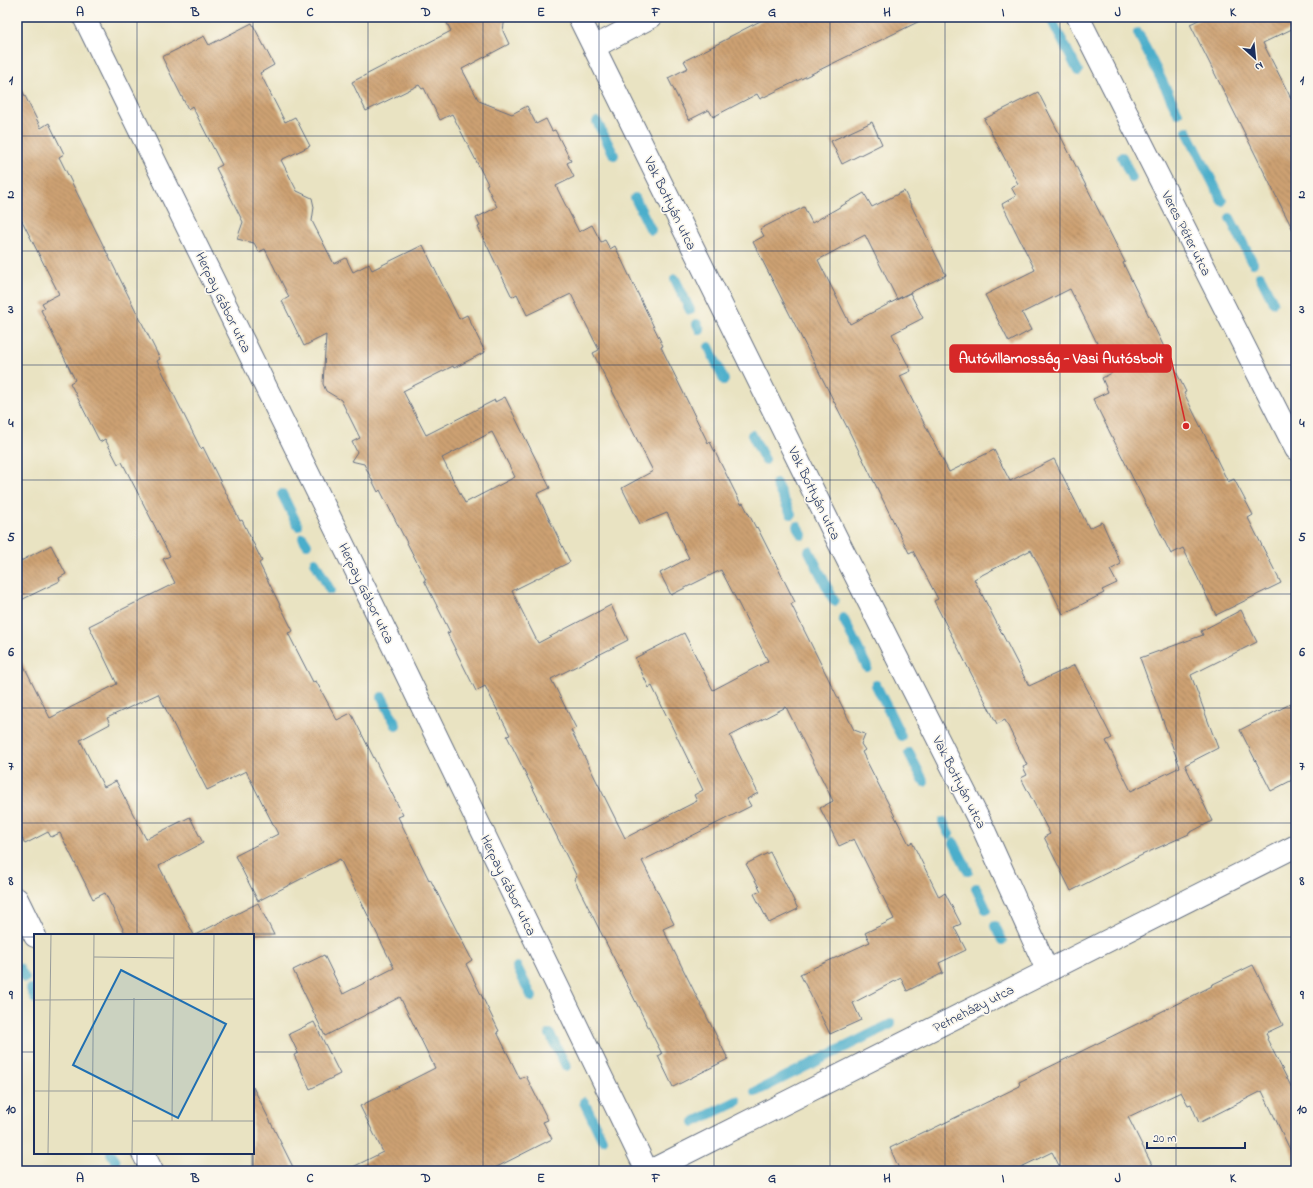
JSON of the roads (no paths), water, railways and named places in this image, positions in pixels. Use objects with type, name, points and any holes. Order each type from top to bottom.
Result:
[{"type":"street","name":"Herpay Gábor utca","points":[[84,17],[649,1171]]},
{"type":"street","name":"Vak Bottyán utca","points":[[579,17],[834,534],[984,828],[1047,970]]},
{"type":"street","points":[[594,47],[651,17]]},
{"type":"street","name":"Veres Péter utca","points":[[1078,17],[1296,449]]},
{"type":"street","name":"Petneházy utca","points":[[649,1171],[1296,846]]},
{"type":"street","points":[[17,899],[34,934]]},
{"type":"street","points":[[144,1154],[152,1171]]},
{"type":"waterway","points":[[1050,17],[1078,71]]},
{"type":"waterway","points":[[1138,33],[1178,113]]},
{"type":"waterway","points":[[597,122],[614,155]]},
{"type":"waterway","points":[[1187,131],[1222,201]]},
{"type":"waterway","points":[[1122,157],[1132,178]]},
{"type":"waterway","points":[[635,198],[651,230]]},
{"type":"waterway","points":[[1230,218],[1253,263]]},
{"type":"waterway","points":[[1260,276],[1273,302]]},
{"type":"waterway","points":[[675,279],[690,310]]},
{"type":"waterway","points":[[697,324],[700,330]]},
{"type":"waterway","points":[[709,347],[724,380]]},
{"type":"waterway","points":[[752,435],[765,460]]},
{"type":"waterway","points":[[776,484],[791,514]]},
{"type":"waterway","points":[[282,494],[298,526]]},
{"type":"waterway","points":[[797,526],[802,535]]},
{"type":"waterway","points":[[303,538],[307,544]]},
{"type":"waterway","points":[[809,551],[834,601]]},
{"type":"waterway","points":[[315,562],[330,590]]},
{"type":"waterway","points":[[843,618],[867,667]]},
{"type":"waterway","points":[[876,685],[901,736]]},
{"type":"waterway","points":[[382,697],[396,725]]},
{"type":"waterway","points":[[909,753],[924,782]]},
{"type":"waterway","points":[[943,822],[949,834]]},
{"type":"waterway","points":[[954,843],[968,871]]},
{"type":"waterway","points":[[976,888],[986,909]]},
{"type":"waterway","points":[[995,926],[1002,940]]},
{"type":"waterway","points":[[517,967],[532,997]]},
{"type":"waterway","points":[[19,968],[25,978]]},
{"type":"waterway","points":[[31,989],[34,996]]},
{"type":"waterway","points":[[755,1092],[891,1024]]},
{"type":"waterway","points":[[550,1034],[566,1066]]},
{"type":"waterway","points":[[694,1122],[737,1101]]},
{"type":"waterway","points":[[584,1102],[602,1139]]},
{"type":"waterway","points":[[112,1154],[116,1162]]},
{"type":"place","name":"Autóvillamosság - Vasi Autósbolt","points":[[1186,426]]}]
